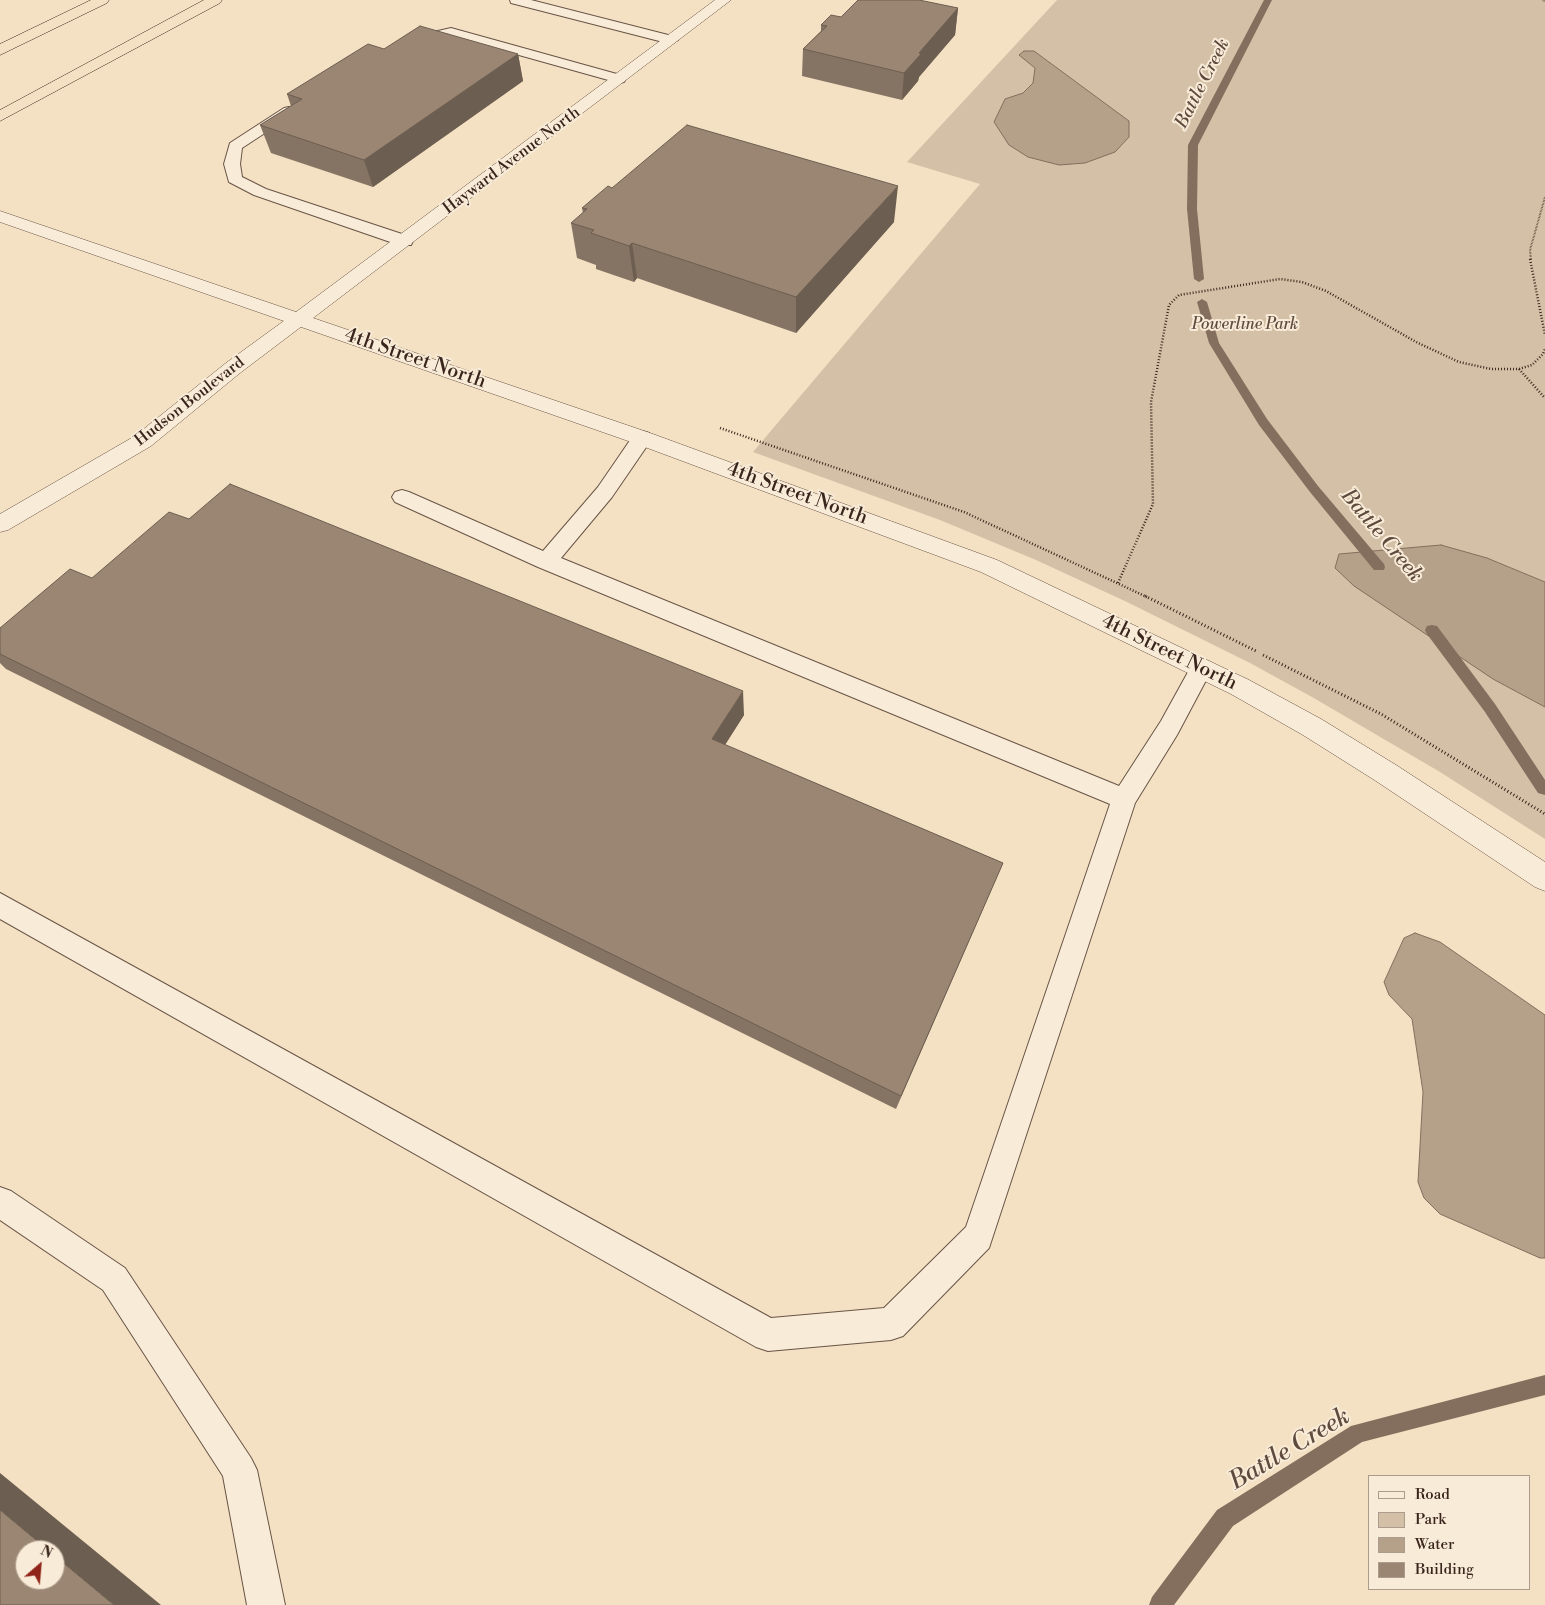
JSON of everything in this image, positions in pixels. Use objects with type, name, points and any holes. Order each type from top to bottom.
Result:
[{"type":"highway","points":[[0,50],[102,0]]},
{"type":"highway","points":[[0,116],[215,0]]},
{"type":"street","name":"Hayward Avenue North","points":[[299,319],[405,242],[724,0]]},
{"type":"street","name":"4th Street North","points":[[0,216],[642,438],[989,566],[1202,668],[1312,727],[1386,773],[1545,878]]},
{"type":"street","name":"Hudson Boulevard","points":[[0,524],[143,441],[233,368],[299,319]]},
{"type":"lane","points":[[516,0],[671,40]]},
{"type":"lane","points":[[400,44],[451,32],[619,79]]},
{"type":"lane","points":[[300,104],[235,146],[232,164],[235,178],[260,192],[405,242]]},
{"type":"lane","points":[[546,560],[604,492],[642,438]]},
{"type":"lane","points":[[402,497],[546,560],[1124,799]]},
{"type":"lane","points":[[0,905],[768,1335],[891,1324],[978,1238],[1124,799],[1170,728],[1202,668]]},
{"type":"lane","points":[[0,1202],[114,1279],[239,1470],[266,1605]]},
{"type":"path","points":[[1545,197],[1530,250],[1531,268],[1545,335]]},
{"type":"path","points":[[1118,583],[1153,504],[1151,402],[1169,305],[1179,294],[1280,279],[1302,282],[1326,290],[1418,343],[1459,362],[1491,369],[1518,369],[1532,364],[1543,354],[1545,349]]},
{"type":"path","points":[[1518,369],[1545,398]]},
{"type":"green space","name":"Powerline Park","points":[[1057,0],[1545,0],[1545,839],[1440,772],[1312,697],[1250,663],[1127,602],[1036,560],[940,520],[753,452],[980,184],[907,162]]},
{"type":"water","points":[[1024,51],[1034,51],[1129,121],[1129,137],[1115,152],[1085,163],[1059,165],[1028,157],[1009,145],[994,122],[1005,99],[1023,93],[1033,83],[1035,68],[1019,55]]},
{"type":"water","points":[[1441,545],[1487,558],[1545,582],[1545,707],[1493,679],[1354,586],[1335,568],[1339,554]]},
{"type":"water","points":[[1415,933],[1440,942],[1545,1015],[1545,1258],[1540,1258],[1440,1214],[1424,1198],[1418,1182],[1423,1092],[1412,1019],[1389,995],[1384,982],[1404,938]]},
{"type":"building","points":[[858,0],[919,0],[958,8],[904,73],[803,49],[827,26],[821,25],[831,15],[841,17]]},
{"type":"building","points":[[420,26],[518,54],[364,160],[260,125],[302,99],[287,94],[368,44],[384,49]]},
{"type":"building","points":[[687,125],[898,186],[796,297],[632,243],[629,246],[591,233],[594,230],[571,223],[587,209],[582,208],[608,186],[612,188]]},
{"type":"building","points":[[230,484],[743,691],[712,739],[1003,863],[901,1096],[0,654],[0,628],[70,569],[92,578],[169,512],[189,519]]},
{"type":"building","points":[[0,1510],[36,1540],[15,1540],[15,1590],[65,1590],[65,1564],[114,1605],[0,1605]]},
{"type":"waterway","name":"Battle Creek","points":[[1199,279],[1192,209],[1193,145],[1268,0]]},
{"type":"waterway","name":"Battle Creek","points":[[1202,302],[1214,343],[1263,422],[1314,489],[1379,567]]},
{"type":"waterway","name":"Battle Creek","points":[[1432,630],[1490,708],[1543,789]]},
{"type":"waterway","name":"Battle Creek","points":[[1160,1605],[1225,1518],[1358,1433],[1545,1385]]}]
